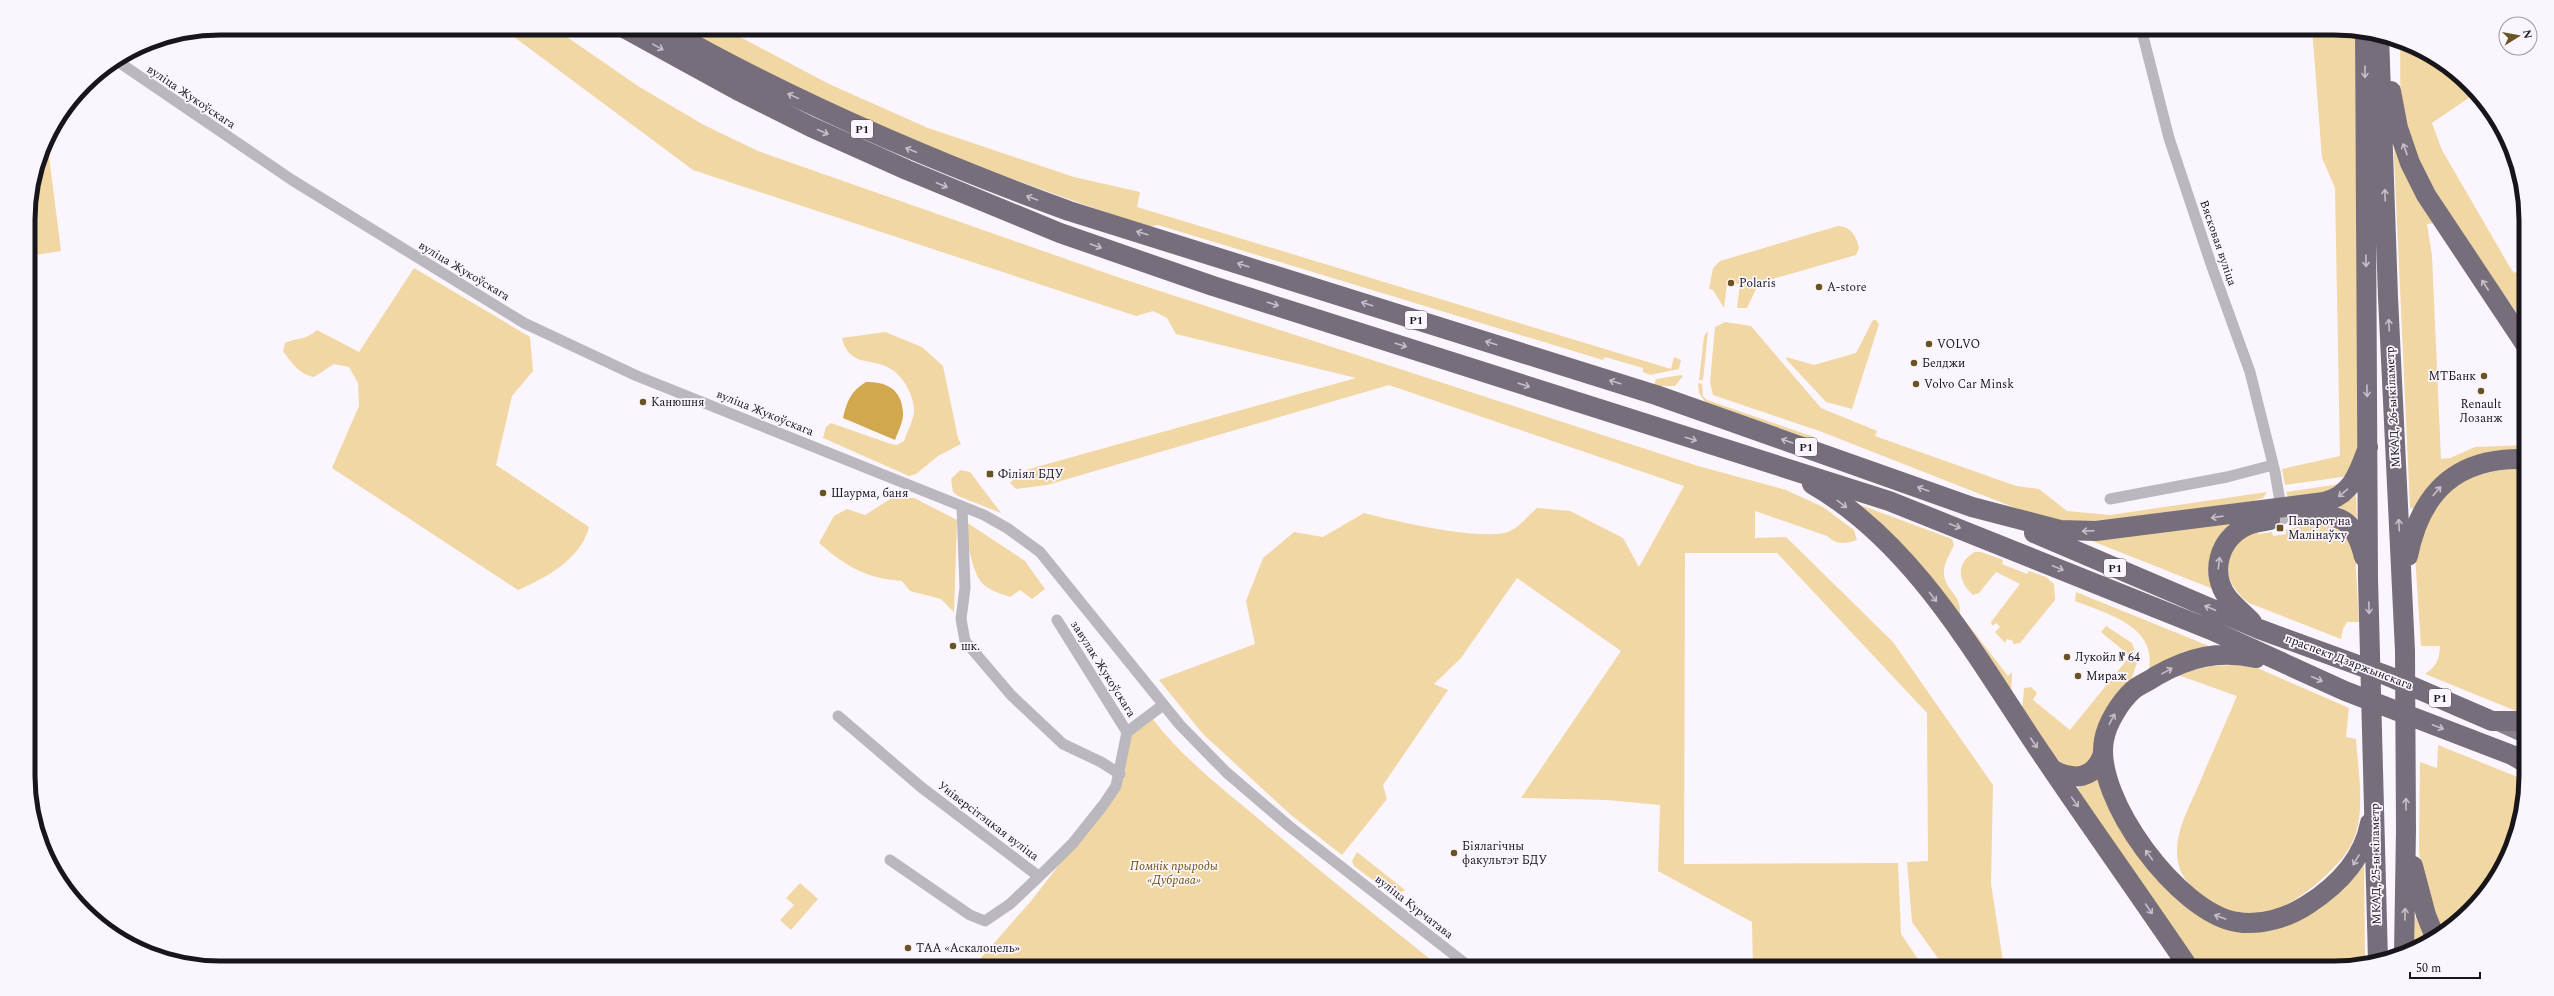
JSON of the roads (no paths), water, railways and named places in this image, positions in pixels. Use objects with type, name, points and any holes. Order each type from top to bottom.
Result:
[{"type":"highway","name":"Р1","points":[[637,35],[737,90],[811,127],[914,173],[1060,233],[1206,283],[1889,501],[2000,544],[2211,630],[2345,691],[2519,758]]},
{"type":"highway","name":"Р1","points":[[676,35],[746,74],[890,142],[983,180],[1069,211],[1656,394],[1972,507],[2259,629]]},
{"type":"highway","name":"МКАД, 26-ы кіламетр","points":[[2365,38],[2368,578],[2374,768]]},
{"type":"highway","name":"МКАД, 26-ы кіламетр","points":[[2380,41],[2388,297],[2405,651],[2406,830]]},
{"type":"highway","points":[[2381,41],[2398,128],[2410,163],[2442,221],[2519,335]]},
{"type":"highway","points":[[2259,629],[2228,598],[2219,576],[2218,563],[2226,541],[2238,531],[2250,524],[2282,513],[2324,502],[2344,494],[2360,472],[2368,447]]},
{"type":"highway","points":[[2403,606],[2408,559],[2413,531],[2426,505],[2437,492],[2459,472],[2476,465],[2511,458],[2519,459]]},
{"type":"highway","points":[[1786,468],[1827,492],[1884,539],[1904,561],[1968,644],[2185,961]]},
{"type":"highway","points":[[1972,507],[2054,528],[2083,532],[2282,513],[2326,514],[2349,525],[2358,538],[2368,578]]},
{"type":"highway","name":"праспект Дзяржынскага","points":[[2259,629],[2388,676],[2492,720]]},
{"type":"highway","points":[[2281,663],[2236,654],[2223,654],[2190,660],[2170,668],[2133,690],[2107,729],[2103,754],[2107,775],[2117,804],[2133,832],[2158,867],[2198,906],[2212,914],[2236,922],[2258,922],[2289,914],[2330,889],[2352,866],[2365,844],[2375,796]]},
{"type":"highway","points":[[2492,720],[2519,721]]},
{"type":"highway","points":[[2053,770],[2067,777],[2076,778],[2095,769],[2103,754]]},
{"type":"highway","name":"МКАД, 25-ы кіламетр","points":[[2374,768],[2378,956]]},
{"type":"highway","points":[[2406,830],[2416,882],[2433,932]]},
{"type":"highway","points":[[2404,947],[2406,830]]},
{"type":"main road","name":"праспект Дзяржынскага","points":[[2492,720],[2519,732]]},
{"type":"street","name":"Вясковая вуліца","points":[[2144,35],[2169,138],[2212,267],[2250,372],[2274,468],[2282,513]]},
{"type":"street","name":"вуліца Жукоўскага","points":[[121,64],[292,180],[524,323],[637,376],[962,507],[1007,528],[1040,552],[1163,705]]},
{"type":"street","points":[[2110,499],[2274,468]]},
{"type":"street","points":[[962,507],[965,588],[960,619],[965,641],[1011,695],[1063,744],[1101,762],[1120,774]]},
{"type":"street","name":"завулак Жукоўскага","points":[[1057,620],[1127,732]]},
{"type":"street","points":[[1037,875],[1073,843],[1104,804],[1116,786],[1120,774],[1127,732],[1163,705]]},
{"type":"street","name":"вуліца Курчатава","points":[[1163,705],[1198,744],[1226,772],[1341,867],[1462,961]]},
{"type":"street","name":"Універсітэцкая вуліца","points":[[838,716],[921,787],[1037,875],[1010,904],[985,921],[970,915],[890,860]]},
{"type":"place","name":"Polaris","points":[[1731,283]]},
{"type":"place","name":"А-store","points":[[1819,287]]},
{"type":"place","name":"VOLVO","points":[[1929,344]]},
{"type":"place","name":"Белджи","points":[[1914,363]]},
{"type":"place","name":"МТБанк","points":[[2484,376]]},
{"type":"place","name":"Volvo Car Minsk","points":[[1916,384]]},
{"type":"place","name":"Renault Лозанж","points":[[2481,391]]},
{"type":"place","name":"Канюшня","points":[[643,402]]},
{"type":"place","name":"Філіял БДУ","points":[[990,474]]},
{"type":"place","name":"Шаурма, баня","points":[[823,493]]},
{"type":"place","name":"Паварот на Малінаўку","points":[[2280,528]]},
{"type":"place","name":"шк.","points":[[953,646]]},
{"type":"place","name":"Лукойл № 64","points":[[2067,657]]},
{"type":"place","name":"Мираж","points":[[2078,676]]},
{"type":"place","name":"Біялагічны факультэт БДУ","points":[[1454,853]]},
{"type":"place","name":"ТАА «Аскалоцель»","points":[[908,948]]},
{"type":"park label","name":"Помнік прыроды «Дубрава»","points":[[1174,873]]}]
